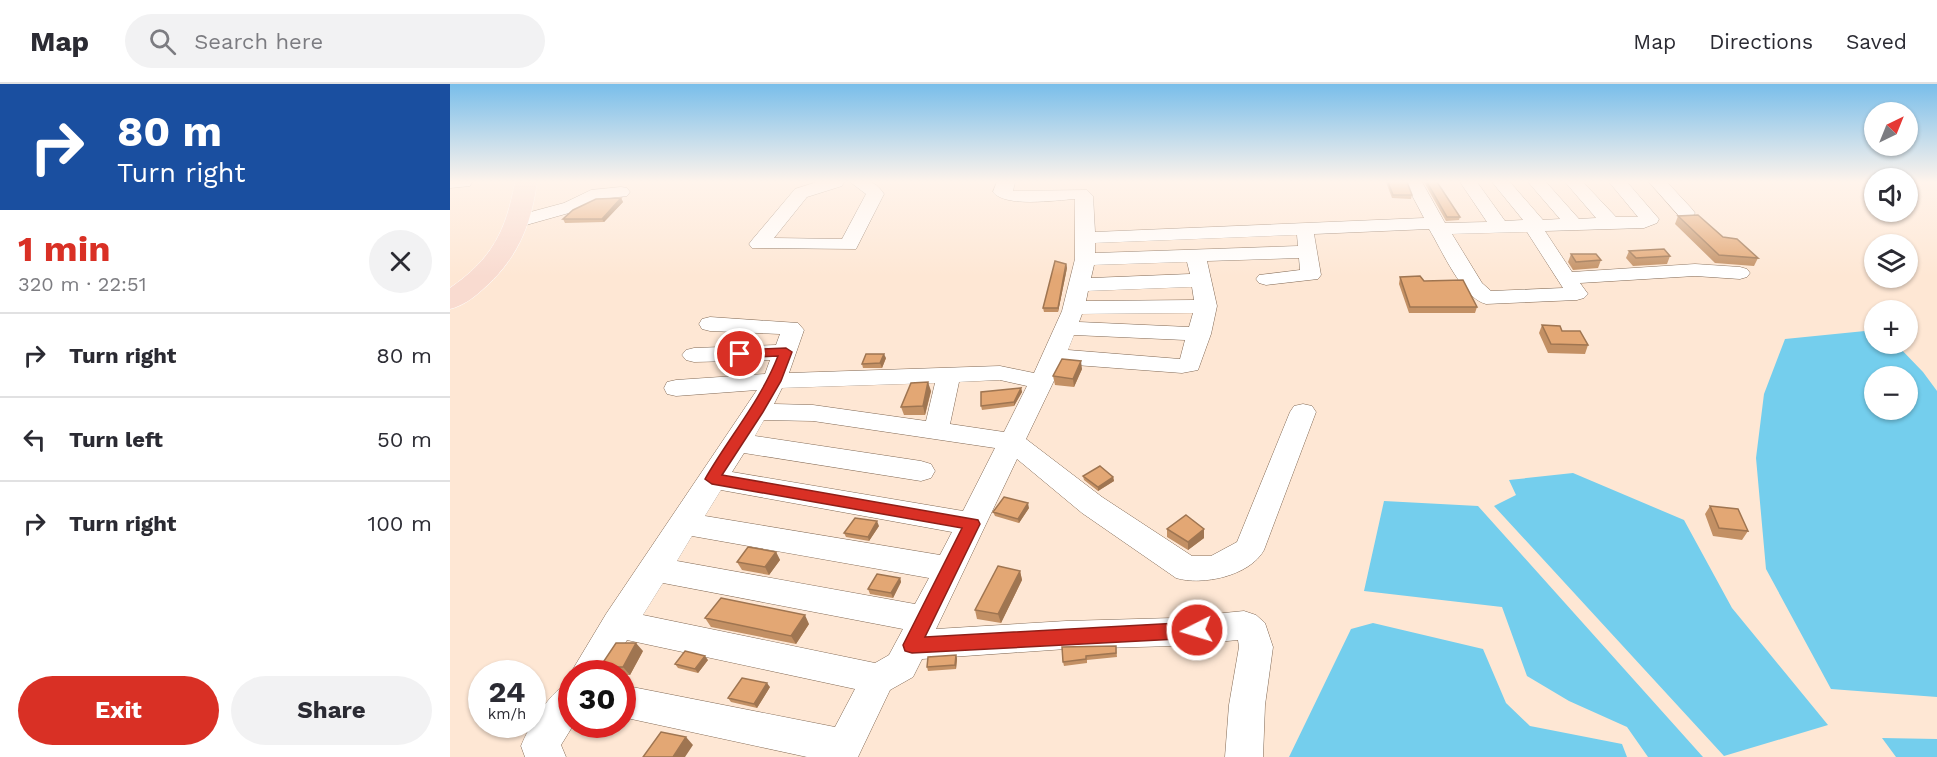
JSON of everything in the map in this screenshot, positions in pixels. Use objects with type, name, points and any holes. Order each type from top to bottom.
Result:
[{"type":"main road","points":[[450,301],[473,285],[504,254],[520,213]]},
{"type":"street","points":[[519,221],[547,213]]},
{"type":"street","points":[[784,213],[759,244],[849,245],[865,213]]},
{"type":"street","points":[[636,704],[841,752],[878,679],[901,666],[1054,356],[1073,307],[1086,248],[1085,213]]},
{"type":"street","points":[[1429,213],[1474,287],[1486,298],[1575,295],[1577,292],[1524,213]]},
{"type":"street","points":[[1490,213],[1500,227]]},
{"type":"street","points":[[1564,213],[1575,225]]},
{"type":"street","points":[[1602,213],[1611,223]]},
{"type":"street","points":[[1086,248],[1196,255],[1436,226],[1535,227],[1644,222],[1650,219],[1645,213]]},
{"type":"street","points":[[1086,248],[1307,240]]},
{"type":"street","points":[[1266,279],[1311,275],[1307,240]]},
{"type":"street","points":[[1054,356],[1187,366],[1192,363],[1206,306],[1196,255]]},
{"type":"street","points":[[1568,278],[1695,270],[1740,273]]},
{"type":"street","points":[[1073,307],[1201,280]]},
{"type":"street","points":[[1073,307],[1206,306]]},
{"type":"street","points":[[1073,307],[1200,334]]},
{"type":"street","points":[[596,660],[735,442],[757,412],[774,381],[793,330],[710,324]]},
{"type":"street","points":[[694,356],[786,352]]},
{"type":"street","points":[[676,388],[774,381],[1000,373],[1042,382]]},
{"type":"street","points":[[936,431],[949,375]]},
{"type":"street","points":[[757,412],[813,413],[1013,442],[1092,506],[1187,569],[1213,568],[1249,550],[1303,412]]},
{"type":"street","points":[[735,442],[921,471]]},
{"type":"street","points":[[712,479],[972,524]]},
{"type":"street","points":[[683,523],[949,569]]},
{"type":"street","points":[[654,569],[918,632],[1066,635],[1173,632],[1244,625],[1253,633],[1256,647],[1247,705],[1244,757]]},
{"type":"street","points":[[618,624],[878,679]]},
{"type":"street","points":[[547,757],[539,746],[558,718]]},
{"type":"water","points":[[1864,331],[1864,354],[1906,354],[1917,366],[1864,366],[1864,420],[1918,420],[1918,367],[1937,391],[1937,697],[1831,689],[1766,569],[1756,458],[1764,394],[1785,339]]},
{"type":"water","points":[[1573,473],[1684,520],[1732,608],[1828,725],[1724,756],[1494,506],[1516,495],[1509,480]]},
{"type":"water","points":[[1384,501],[1478,506],[1703,757],[1648,757],[1627,727],[1569,701],[1527,676],[1502,607],[1364,591]]},
{"type":"water","points":[[1373,623],[1483,649],[1506,703],[1530,726],[1622,744],[1627,757],[1289,757],[1351,629]]},
{"type":"water","points":[[1882,738],[1937,739],[1937,757],[1896,757]]},
{"type":"building","points":[[569,213],[607,213],[602,219],[563,219]]},
{"type":"building","points":[[1445,213],[1458,213],[1460,217],[1447,217]]},
{"type":"building","points":[[1698,215],[1723,237],[1737,239],[1758,258],[1719,255],[1678,216]]},
{"type":"building","points":[[1664,249],[1670,256],[1636,258],[1629,251]]},
{"type":"building","points":[[1571,254],[1596,254],[1601,260],[1576,262]]},
{"type":"building","points":[[1055,261],[1066,264],[1058,308],[1043,308]]},
{"type":"building","points":[[1420,276],[1424,281],[1463,280],[1477,307],[1410,307],[1400,277]]},
{"type":"building","points":[[1542,325],[1560,326],[1562,331],[1580,331],[1588,345],[1551,344]]},
{"type":"building","points":[[866,354],[884,354],[880,363],[862,364]]},
{"type":"building","points":[[1062,359],[1081,361],[1073,379],[1053,376]]},
{"type":"building","points":[[928,382],[923,406],[901,407],[911,383]]},
{"type":"building","points":[[1021,388],[1014,402],[981,406],[981,392]]},
{"type":"building","points":[[1100,466],[1113,477],[1098,487],[1083,476]]},
{"type":"building","points":[[1004,497],[1028,503],[1018,519],[993,512]]},
{"type":"building","points":[[1710,506],[1738,509],[1748,531],[1719,528]]},
{"type":"building","points":[[1186,515],[1204,529],[1188,542],[1167,529]]},
{"type":"building","points":[[855,518],[877,521],[868,537],[844,533]]},
{"type":"building","points":[[748,547],[776,552],[765,567],[737,562]]},
{"type":"building","points":[[998,566],[1020,571],[998,614],[975,610]]},
{"type":"building","points":[[877,574],[900,578],[891,593],[868,589]]},
{"type":"building","points":[[721,598],[805,615],[791,636],[705,618]]},
{"type":"building","points":[[616,643],[636,643],[627,660],[605,660]]},
{"type":"building","points":[[1116,646],[1116,653],[1086,656],[1086,659],[1063,662],[1062,647]]},
{"type":"building","points":[[685,651],[705,656],[695,669],[675,664]]},
{"type":"building","points":[[956,655],[955,665],[927,667],[928,657]]},
{"type":"building","points":[[742,678],[767,683],[754,704],[728,698]]},
{"type":"building","points":[[661,732],[686,737],[673,757],[643,757]]},
{"type":"route","points":[[740,354],[786,352],[774,381],[757,412],[712,479],[972,524],[912,645],[1066,635],[1197,630]]}]
